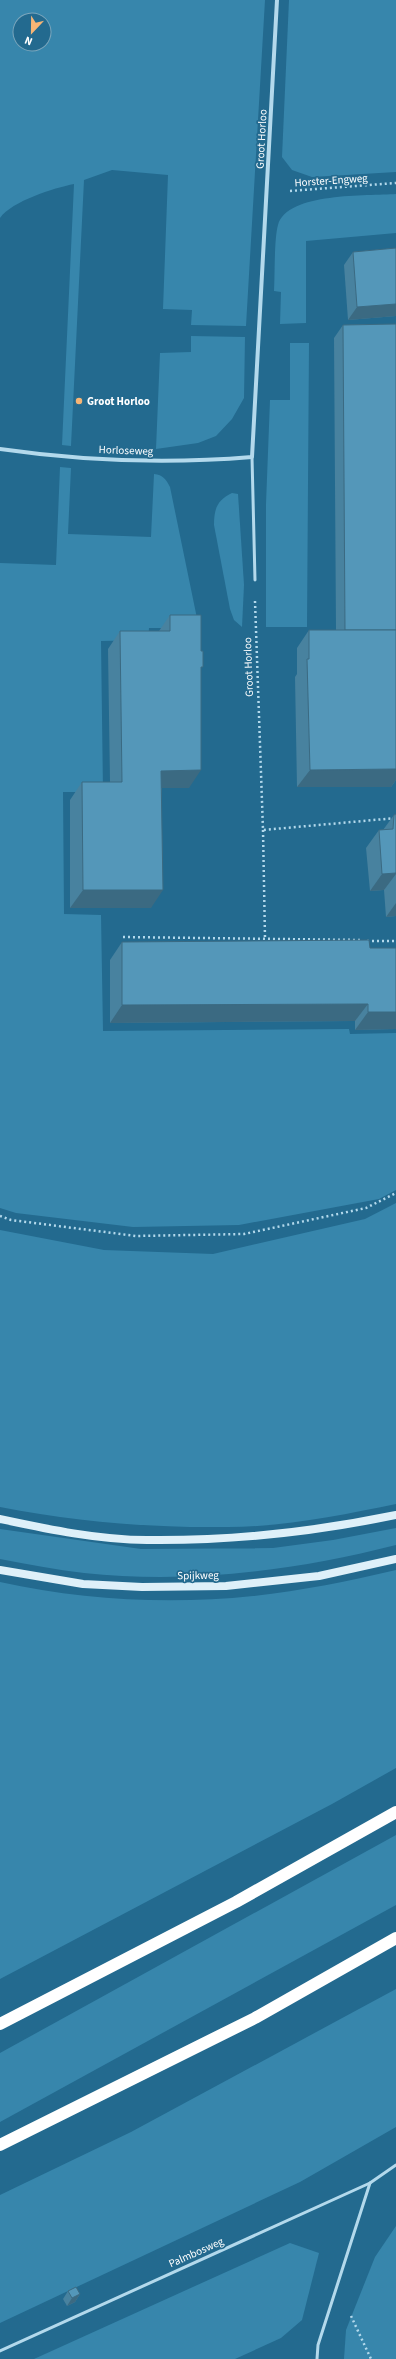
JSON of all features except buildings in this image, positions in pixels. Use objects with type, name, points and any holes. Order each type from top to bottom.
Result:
[{"type":"highway","points":[[0,2024],[236,1902],[396,1812]]},
{"type":"highway","points":[[0,2145],[256,2018],[396,1938]]},
{"type":"main road","points":[[0,1519],[94,1535],[146,1540],[257,1536],[355,1524],[396,1515]]},
{"type":"main road","name":"Spijkweg","points":[[0,1570],[83,1584],[142,1587],[226,1586],[319,1576],[396,1559]]},
{"type":"street","name":"Groot Horloo","points":[[252,457],[277,0]]},
{"type":"street","name":"Horloseweg","points":[[0,449],[54,456],[143,460],[200,461],[252,457]]},
{"type":"lane","name":"Groot Horloo","points":[[252,457],[254,580]]},
{"type":"lane","name":"Palmbosweg","points":[[0,2351],[370,2183],[396,2164]]},
{"type":"lane","points":[[317,2359],[318,2345],[370,2183]]},
{"type":"path","name":"Horster-Engweg","points":[[267,193],[396,183]]},
{"type":"path","name":"Groot Horloo","points":[[254,580],[263,830],[265,938]]},
{"type":"path","points":[[263,830],[396,818]]},
{"type":"path","points":[[123,937],[396,941]]},
{"type":"path","points":[[0,1216],[11,1220],[136,1236],[244,1234],[366,1208],[396,1193]]},
{"type":"path","points":[[337,2286],[371,2359]]},
{"type":"shaded area","points":[[0,0],[265,0],[246,326],[191,325],[192,310],[163,309],[168,175],[112,170],[84,180],[71,446],[62,445],[74,184],[34,196],[14,206],[0,218]]},
{"type":"shaded area","points":[[289,0],[396,0],[396,172],[312,177],[292,170],[282,157]]},
{"type":"shaded area","points":[[396,194],[396,233],[306,241],[306,323],[280,324],[281,292],[274,291],[275,248],[278,225],[285,214],[296,207],[312,201],[349,196]]},
{"type":"shaded area","points":[[191,336],[245,337],[244,398],[232,419],[216,436],[198,443],[156,449],[160,353],[191,352]]},
{"type":"shaded area","points":[[290,343],[309,343],[307,627],[266,627],[266,504],[270,400],[290,400]]},
{"type":"shaded area","points":[[60,467],[71,468],[68,534],[151,537],[154,474],[162,476],[166,480],[170,487],[199,628],[149,628],[148,640],[101,641],[103,792],[63,792],[64,914],[101,915],[103,1031],[349,1029],[350,1034],[396,1033],[396,1190],[379,1199],[239,1225],[133,1227],[16,1213],[0,1208],[0,563],[56,565]]},
{"type":"shaded area","points":[[232,493],[238,494],[244,585],[242,627],[234,620],[230,609],[214,525],[217,506],[223,499]]},
{"type":"shaded area","points":[[396,1203],[396,1504],[292,1523],[228,1527],[114,1523],[57,1517],[0,1507],[0,1230],[104,1250],[213,1254],[365,1219]]},
{"type":"shaded area","points":[[396,1528],[396,1545],[319,1562],[241,1573],[163,1577],[123,1576],[74,1572],[0,1559],[0,1529],[141,1549],[273,1548],[333,1540]]},
{"type":"shaded area","points":[[396,1570],[396,1768],[332,1804],[0,1979],[0,1582],[94,1597],[190,1600],[221,1599],[289,1591],[343,1582]]},
{"type":"shaded area","points":[[396,1835],[396,1905],[0,2122],[0,2053]]},
{"type":"shaded area","points":[[396,1989],[396,2127],[300,2182],[0,2323],[0,2195],[131,2132]]},
{"type":"shaded area","points":[[396,2226],[396,2359],[344,2359],[346,2330],[375,2257]]},
{"type":"shaded area","points":[[290,2243],[319,2253],[302,2320],[281,2338],[235,2359],[34,2359]]},
{"type":"place","name":"Groot Horloo","points":[[79,401]]}]
